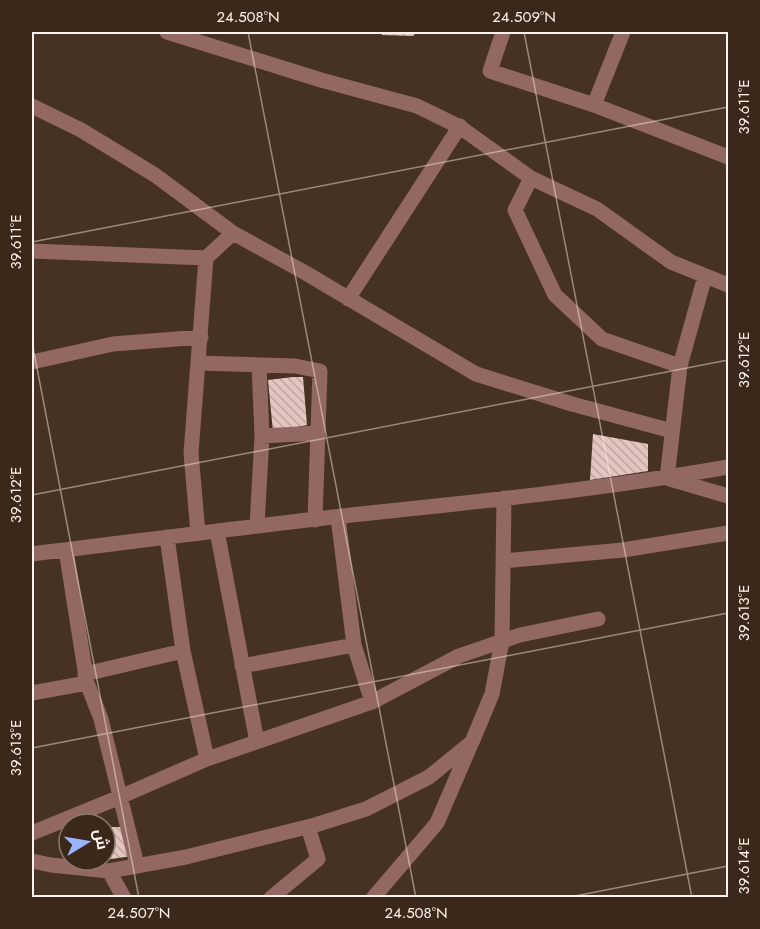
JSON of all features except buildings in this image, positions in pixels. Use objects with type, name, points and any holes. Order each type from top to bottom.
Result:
[{"type":"street","points":[[167,32],[321,80],[417,106],[460,126],[531,178],[597,209],[671,262],[729,285]]},
{"type":"street","points":[[503,32],[490,70],[594,105],[729,157]]},
{"type":"street","points":[[594,105],[623,32]]},
{"type":"street","points":[[32,106],[81,130],[155,175],[232,233],[304,272],[476,374],[572,404],[672,431]]},
{"type":"street","points":[[348,299],[460,126]]},
{"type":"street","points":[[531,178],[515,210],[555,295],[602,339],[680,366]]},
{"type":"street","points":[[198,533],[191,453],[206,258],[232,233]]},
{"type":"street","points":[[32,251],[206,258]]},
{"type":"street","points":[[667,478],[680,366],[705,276]]},
{"type":"street","points":[[32,362],[113,344],[201,338]]},
{"type":"street","points":[[198,363],[295,366],[320,371],[315,520]]},
{"type":"street","points":[[257,526],[262,436],[259,365]]},
{"type":"street","points":[[262,436],[317,433]]},
{"type":"street","points":[[32,554],[667,478],[729,467]]},
{"type":"street","points":[[667,478],[728,498]]},
{"type":"street","points":[[374,897],[437,823],[492,694],[502,641],[504,498]]},
{"type":"street","points":[[338,517],[354,645],[372,702]]},
{"type":"street","points":[[217,531],[257,742]]},
{"type":"street","points":[[503,561],[623,550],[729,533]]},
{"type":"street","points":[[167,537],[183,651],[207,759]]},
{"type":"street","points":[[66,550],[86,678],[100,719],[137,865]]},
{"type":"street","points":[[32,833],[207,759],[372,702],[459,656],[520,635],[598,619]]},
{"type":"street","points":[[242,666],[354,645]]},
{"type":"street","points":[[32,693],[183,651]]},
{"type":"street","points":[[117,869],[186,856],[308,827],[366,809],[429,777],[472,742]]},
{"type":"street","points":[[271,897],[318,859],[308,827]]},
{"type":"street","points":[[32,861],[57,866]]},
{"type":"street","points":[[110,872],[124,897]]}]
